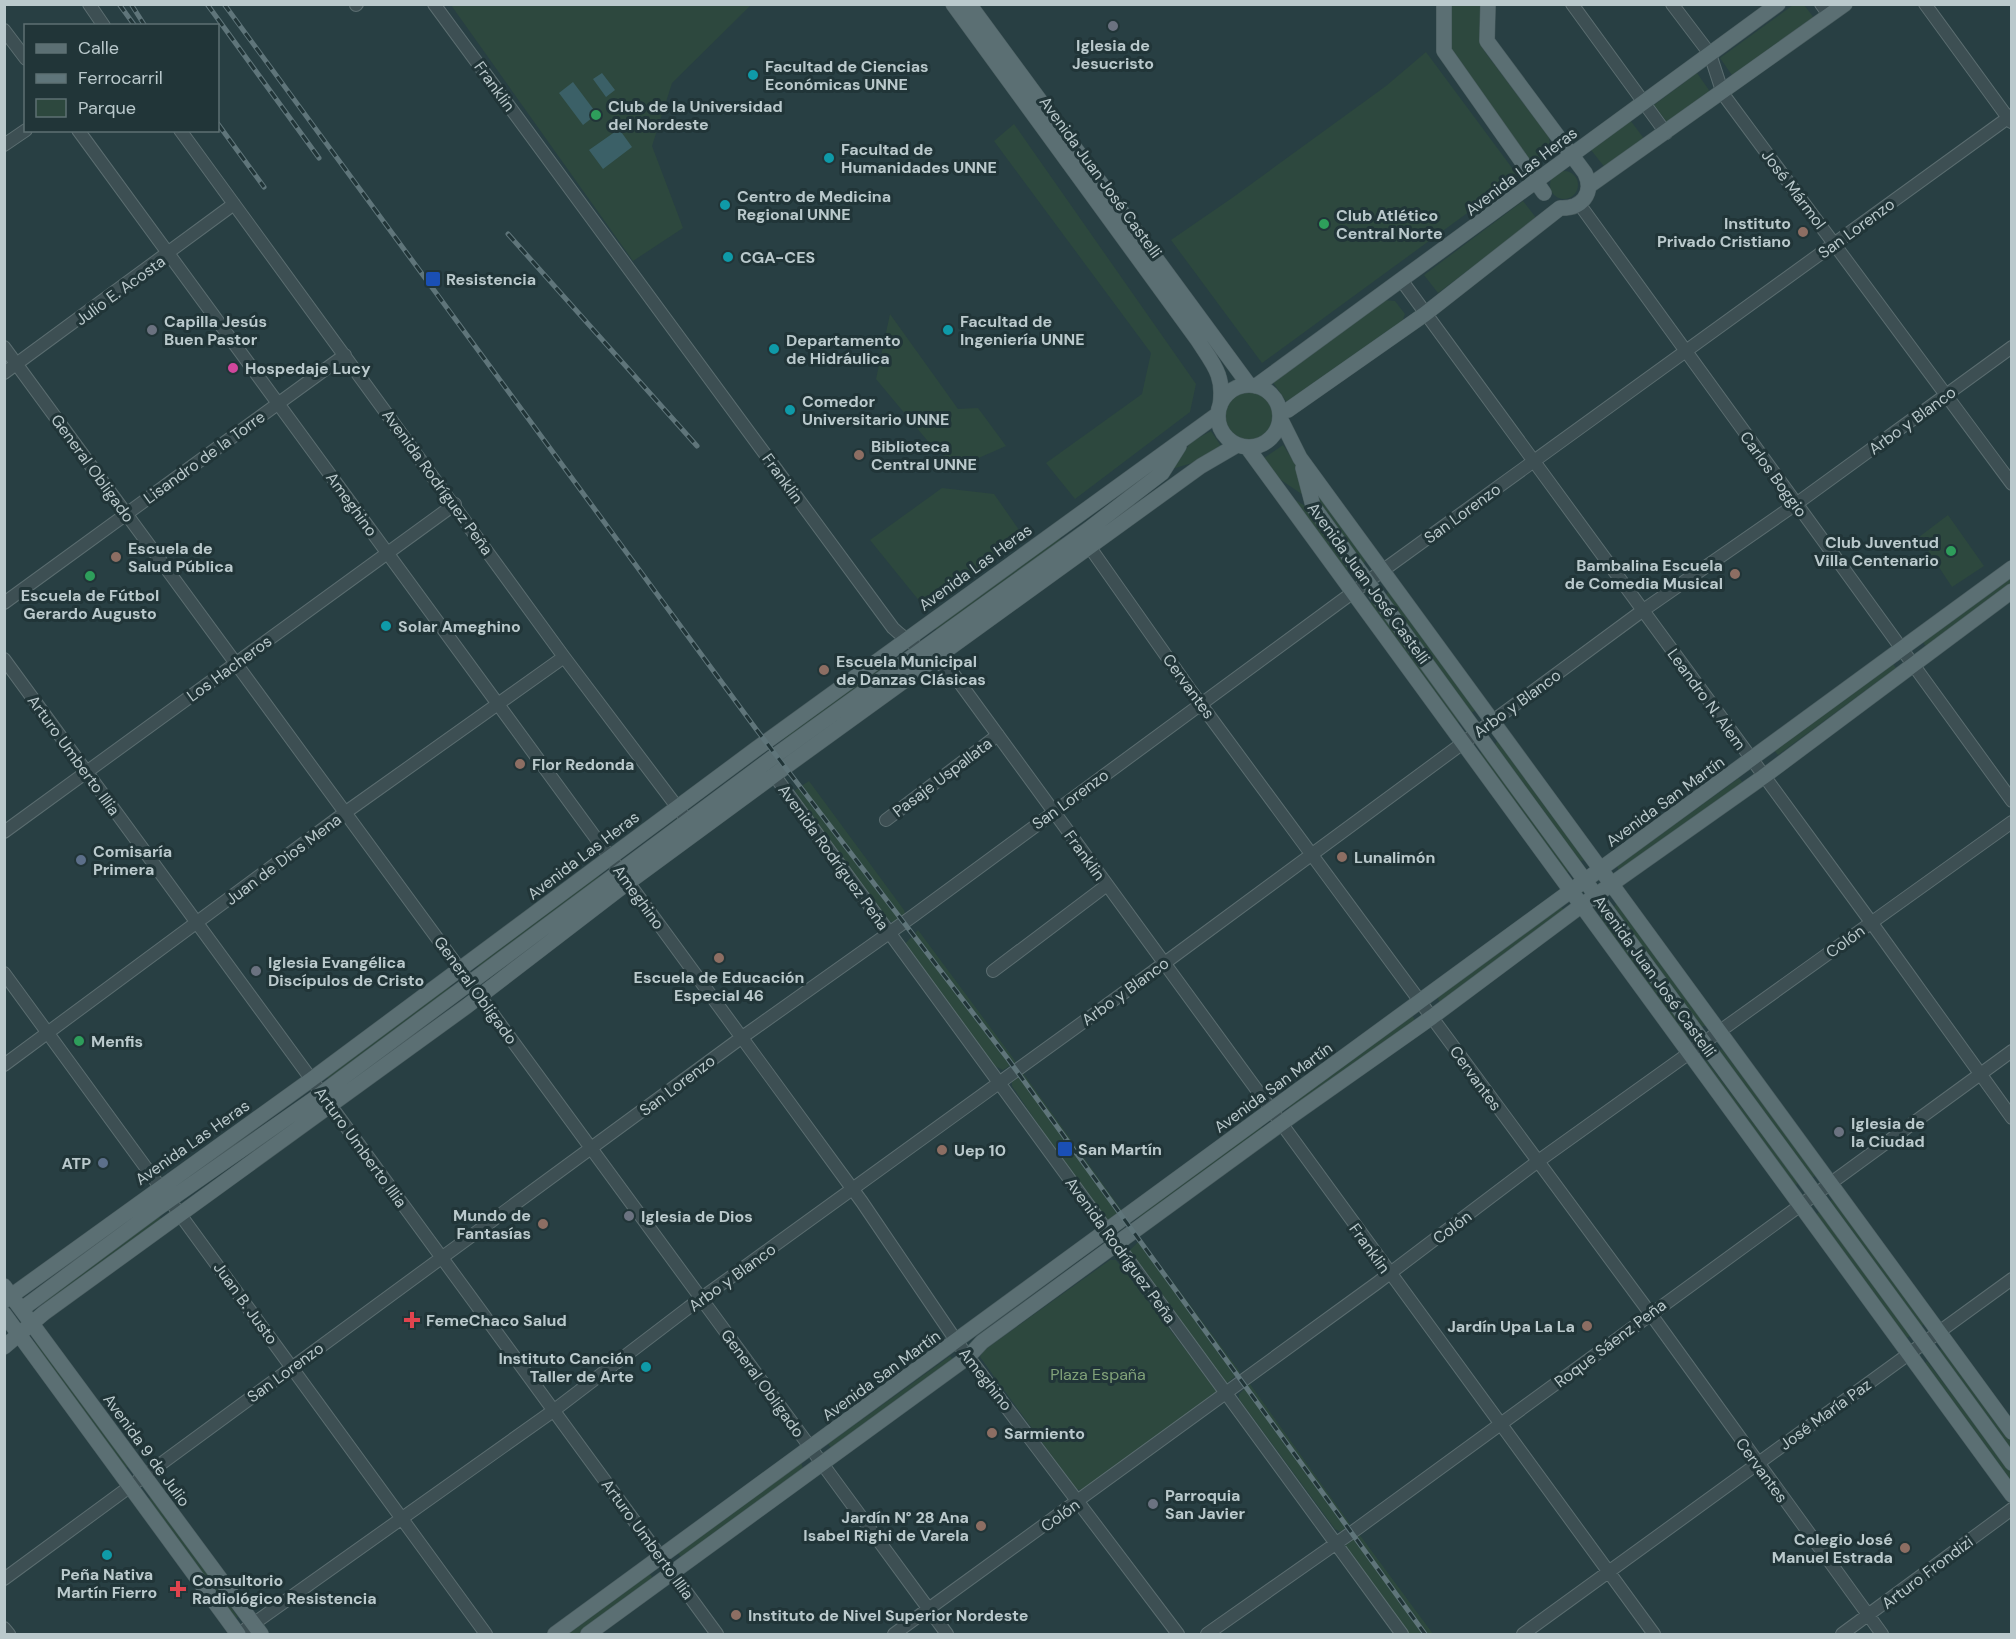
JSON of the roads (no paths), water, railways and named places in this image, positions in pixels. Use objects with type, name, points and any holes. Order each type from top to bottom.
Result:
[{"type":"main road","name":"Avenida Juan José Castelli","points":[[953,4],[1219,372],[1223,387],[1219,410]]},
{"type":"main road","name":"Avenida Juan José Castelli","points":[[969,4],[1252,385]]},
{"type":"main road","points":[[1444,4],[1444,51],[1556,173],[1585,173],[1585,196]]},
{"type":"main road","points":[[1488,4],[1487,41],[1556,173],[1551,204],[1570,209],[1666,133],[1723,94],[1825,10],[1845,4]]},
{"type":"main road","name":"Avenida Las Heras","points":[[1252,385],[1556,173],[1644,103],[1778,4]]},
{"type":"main road","points":[[1281,416],[1270,392],[1252,385],[1231,391],[1219,410],[1223,432],[1242,446],[1269,440],[1277,431],[1281,416],[1288,410],[1425,314],[1560,208]]},
{"type":"main road","name":"Avenida Las Heras","points":[[7,1294],[312,1080],[756,749],[1184,438],[1219,410]]},
{"type":"main road","name":"Avenida Juan José Castelli","points":[[1281,416],[1300,458],[1314,506],[1367,582],[1476,733],[1598,894],[1704,1043],[2012,1463]]},
{"type":"main road","name":"Avenida Las Heras","points":[[770,770],[938,659],[1086,541],[1162,473],[1184,438]]},
{"type":"main road","name":"Avenida Las Heras","points":[[22,1309],[171,1200],[480,996],[625,877],[770,770],[923,651],[1201,466],[1242,446]]},
{"type":"main road","name":"Avenida Juan José Castelli","points":[[1242,446],[1271,477],[1461,744],[1572,891],[2012,1495]]},
{"type":"main road","name":"Avenida Juan José Castelli","points":[[1300,458],[1491,723],[1613,884],[2012,1432]]},
{"type":"main road","name":"Avenida Las Heras","points":[[1162,473],[1201,466]]},
{"type":"main road","name":"Avenida Juan José Castelli","points":[[1271,477],[1314,506]]},
{"type":"main road","name":"Avenida San Martín","points":[[588,1635],[821,1462],[968,1357],[982,1342],[1116,1244],[1420,1001],[2012,568]]},
{"type":"main road","name":"Avenida San Martín","points":[[555,1635],[957,1342],[1106,1230],[1432,1017],[1582,905],[1763,777],[2012,591]]},
{"type":"main road","name":"Avenida Las Heras","points":[[4,1347],[32,1322],[182,1213],[469,982],[625,877]]},
{"type":"main road","points":[[1057,1267],[1067,1280]]},
{"type":"main road","name":"Avenida 9 de Julio","points":[[7,1294],[32,1322],[257,1629]]},
{"type":"main road","points":[[4,1314],[238,1635]]},
{"type":"street","points":[[89,4],[103,24]]},
{"type":"street","name":"Franklin","points":[[434,4],[893,628],[905,640],[938,659],[954,675],[1654,1635]]},
{"type":"street","points":[[1572,4],[1666,133]]},
{"type":"street","name":"José Mármol","points":[[1672,4],[1710,54],[1723,94],[2012,484]]},
{"type":"street","points":[[1925,4],[2010,118]]},
{"type":"street","points":[[4,30],[24,56]]},
{"type":"street","name":"San Lorenzo","points":[[4,1579],[129,1485],[1353,592],[2010,118]]},
{"type":"street","points":[[4,145],[24,131]]},
{"type":"street","name":"Ameghino","points":[[79,132],[853,1190],[957,1342],[1080,1501],[1178,1635]]},
{"type":"street","name":"Avenida Rodríguez Peña","points":[[181,132],[564,657],[692,827]]},
{"type":"street","name":"Carlos Boggio","points":[[1585,196],[1685,352],[2012,801]]},
{"type":"street","name":"Julio E. Acosta","points":[[4,373],[168,255],[234,204]]},
{"type":"street","name":"Leandro N. Alem","points":[[1402,281],[2012,1118]]},
{"type":"street","name":"General Obligado","points":[[4,347],[947,1635]]},
{"type":"street","name":"Arbo y Blanco","points":[[238,1635],[257,1629],[403,1518],[553,1411],[701,1299],[1164,963],[1642,611],[1796,504],[2012,347]]},
{"type":"street","name":"Lisandro de la Torre","points":[[4,603],[345,355]]},
{"type":"street","name":"Los Hacheros","points":[[4,832],[454,504]]},
{"type":"street","name":"Cervantes","points":[[1071,520],[1310,854],[1650,1313],[1882,1635]]},
{"type":"street","name":"Juan de Dios Mena","points":[[4,1065],[48,1035],[346,812],[564,657]]},
{"type":"street","name":"Arturo Umberto Illia","points":[[4,659],[717,1635]]},
{"type":"street","name":"Pasaje Uspallata","points":[[886,820],[998,735]]},
{"type":"street","name":"Avenida Rodríguez Peña","points":[[756,749],[1401,1635]]},
{"type":"street","name":"Colón","points":[[894,1635],[1226,1394],[1538,1162],[2012,822]]},
{"type":"street","points":[[993,970],[1107,885]]},
{"type":"street","name":"Juan B. Justo","points":[[4,973],[182,1213],[486,1635]]},
{"type":"street","name":"Roque Sáenz Peña","points":[[1207,1635],[1502,1424],[1798,1204],[2012,1051]]},
{"type":"street","name":"José María Paz","points":[[1523,1635],[1538,1630],[1609,1572],[2012,1279]]},
{"type":"street","name":"Arturo Frondizi","points":[[1842,1635],[2012,1509]]},
{"type":"street","points":[[4,1628],[9,1635]]},
{"type":"water","points":[[602,73],[615,90],[606,97],[593,79]]},
{"type":"water","points":[[573,82],[597,114],[583,125],[559,93]]},
{"type":"water","points":[[619,129],[632,147],[603,169],[589,150]]},
{"type":"railway","points":[[119,4],[134,24]]},
{"type":"railway","points":[[131,4],[144,24]]},
{"type":"railway","points":[[207,4],[319,158]]},
{"type":"railway","points":[[224,4],[756,729],[1008,1059],[1425,1634]]},
{"type":"railway","points":[[219,125],[264,187]]},
{"type":"railway","points":[[508,234],[697,446]]},
{"type":"place","name":"Iglesia de Jesucristo","points":[[1113,26]]},
{"type":"place","name":"Facultad de Ciencias Económicas UNNE","points":[[753,75]]},
{"type":"place","name":"Club de la Universidad del Nordeste","points":[[596,115]]},
{"type":"place","name":"Facultad de Humanidades UNNE","points":[[829,158]]},
{"type":"place","name":"Centro de Medicina Regional UNNE","points":[[725,205]]},
{"type":"place","name":"Club Atlético Central Norte","points":[[1324,224]]},
{"type":"place","name":"Instituto Privado Cristiano","points":[[1803,232]]},
{"type":"place","name":"CGA-CES","points":[[728,257]]},
{"type":"place","name":"Resistencia","points":[[433,279]]},
{"type":"place","name":"Capilla Jesús Buen Pastor","points":[[152,330]]},
{"type":"place","name":"Facultad de Ingeniería UNNE","points":[[948,330]]},
{"type":"place","name":"Departamento de Hidráulica","points":[[774,349]]},
{"type":"place","name":"Hospedaje Lucy","points":[[233,368]]},
{"type":"place","name":"Comedor Universitario UNNE","points":[[790,410]]},
{"type":"place","name":"Biblioteca Central UNNE","points":[[859,455]]},
{"type":"place","name":"Club Juventud Villa Centenario","points":[[1951,551]]},
{"type":"place","name":"Escuela de Salud Pública","points":[[116,557]]},
{"type":"place","name":"Bambalina Escuela de Comedia Musical","points":[[1735,574]]},
{"type":"place","name":"Escuela de Fútbol Gerardo Augusto","points":[[90,576]]},
{"type":"place","name":"Solar Ameghino","points":[[386,626]]},
{"type":"place","name":"Escuela Municipal de Danzas Clásicas","points":[[824,670]]},
{"type":"place","name":"Flor Redonda","points":[[520,764]]},
{"type":"place","name":"Lunalimón","points":[[1342,857]]},
{"type":"place","name":"Comisaría Primera","points":[[81,860]]},
{"type":"place","name":"Escuela de Educación Especial 46","points":[[719,958]]},
{"type":"place","name":"Iglesia Evangélica Discípulos de Cristo","points":[[256,971]]},
{"type":"place","name":"Menfis","points":[[79,1041]]},
{"type":"place","name":"Iglesia de la Ciudad","points":[[1839,1132]]},
{"type":"place","name":"San Martín","points":[[1065,1149]]},
{"type":"place","name":"Uep 10","points":[[942,1150]]},
{"type":"place","name":"ATP","points":[[103,1163]]},
{"type":"place","name":"Iglesia de Dios","points":[[629,1216]]},
{"type":"place","name":"Mundo de Fantasías","points":[[543,1224]]},
{"type":"place","name":"FemeChaco Salud","points":[[412,1320]]},
{"type":"place","name":"Jardín Upa La La","points":[[1587,1326]]},
{"type":"place","name":"Instituto Canción Taller de Arte","points":[[646,1367]]},
{"type":"place","name":"Sarmiento","points":[[992,1433]]},
{"type":"place","name":"Parroquia San Javier","points":[[1153,1504]]},
{"type":"place","name":"Jardín N° 28 Ana Isabel Righi de Varela","points":[[981,1526]]},
{"type":"place","name":"Colegio José Manuel Estrada","points":[[1905,1548]]},
{"type":"place","name":"Peña Nativa Martín Fierro","points":[[107,1555]]},
{"type":"place","name":"Consultorio Radiológico Resistencia","points":[[178,1589]]},
{"type":"place","name":"Instituto de Nivel Superior Nordeste","points":[[736,1615]]},
{"type":"park label","name":"Plaza España","points":[[1098,1374]]}]
